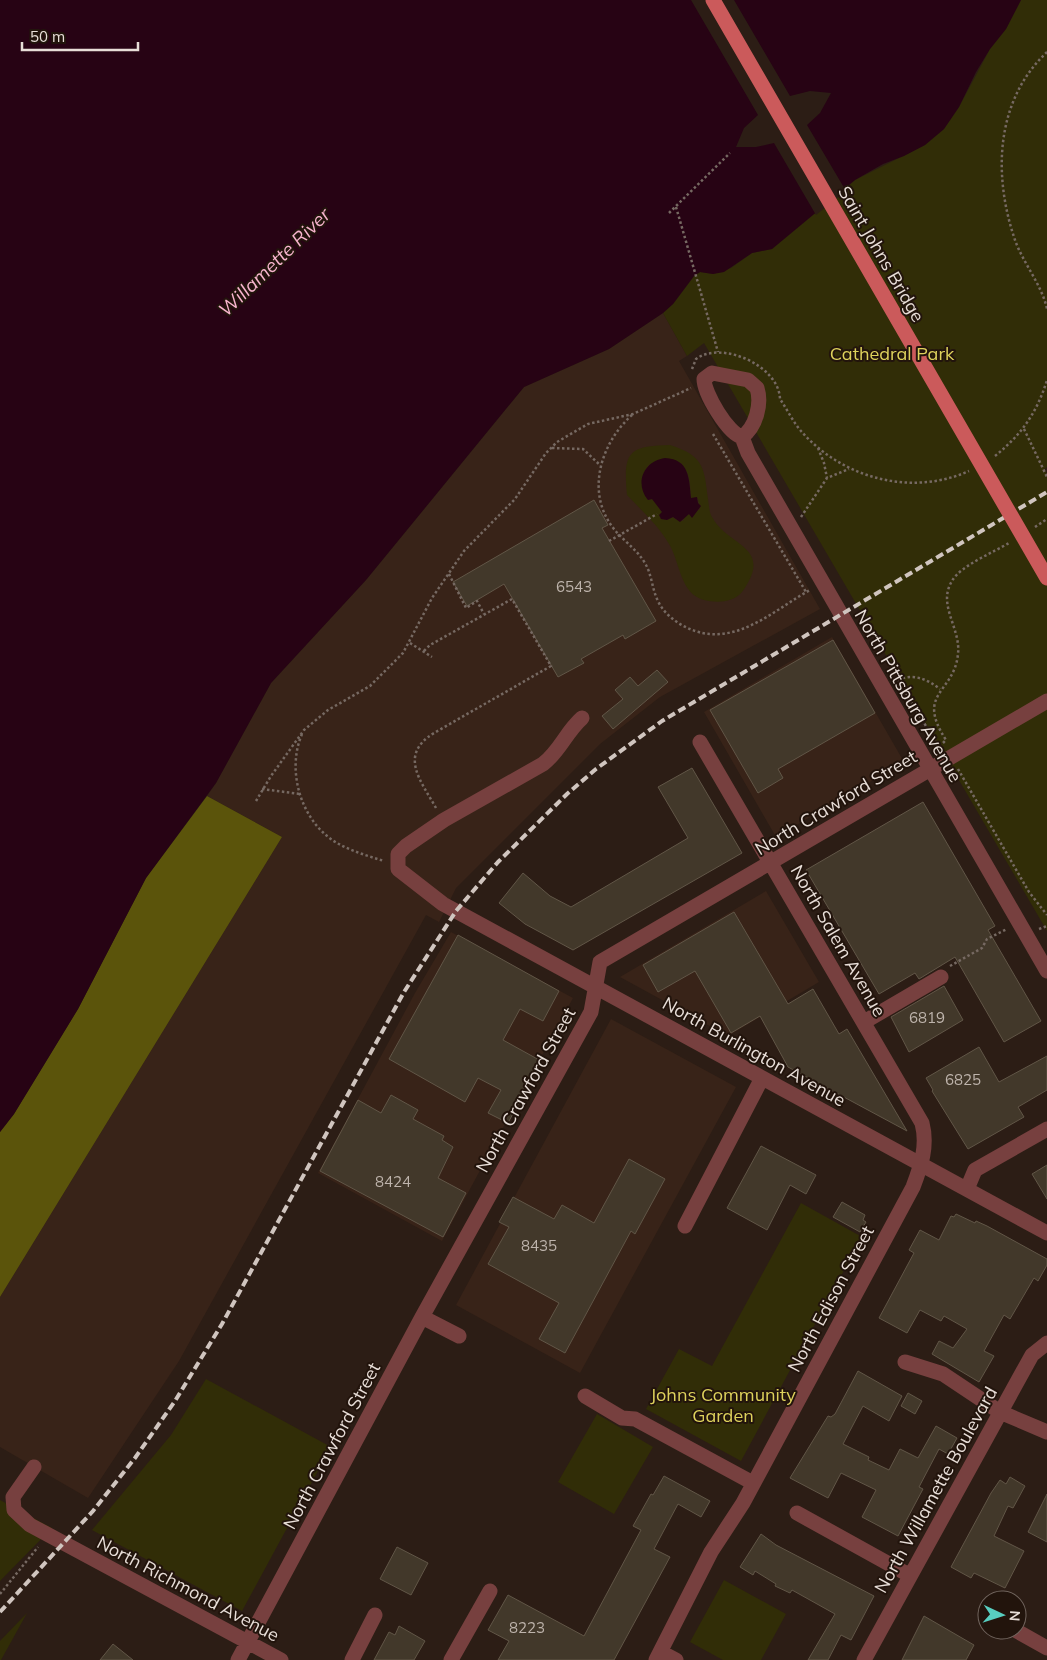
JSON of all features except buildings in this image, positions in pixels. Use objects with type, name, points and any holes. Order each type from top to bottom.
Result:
[{"type":"main road","name":"Saint Johns Bridge","points":[[712,0],[1047,578]]},
{"type":"street","name":"North Pittsburg Avenue","points":[[742,437],[748,454],[822,584],[1047,971]]},
{"type":"street","name":"North Crawford Street","points":[[238,1660],[422,1317],[591,1012],[600,962],[1047,701]]},
{"type":"street","points":[[397,865],[398,854],[406,846],[444,820],[554,756],[571,728],[582,718]]},
{"type":"street","name":"North Salem Avenue","points":[[700,742],[922,1123],[925,1134],[922,1164]]},
{"type":"street","name":"North Burlington Avenue","points":[[397,865],[404,874],[443,904],[1047,1233]]},
{"type":"street","points":[[864,1022],[941,977]]},
{"type":"street","points":[[685,1226],[762,1078]]},
{"type":"street","points":[[967,1189],[975,1170],[1047,1128]]},
{"type":"street","name":"North Edison Street","points":[[659,1656],[711,1552],[743,1503],[913,1187],[922,1164]]},
{"type":"street","points":[[422,1317],[458,1336]]},
{"type":"street","name":"North Willamette Boulevard","points":[[864,1660],[909,1575],[1032,1355],[1047,1343]]},
{"type":"street","points":[[905,1362],[943,1374],[1000,1412],[1047,1432]]},
{"type":"street","points":[[585,1396],[622,1418],[635,1419],[753,1483]]},
{"type":"street","name":"North Richmond Avenue","points":[[34,1467],[13,1498],[14,1510],[30,1525],[77,1552],[281,1660]]},
{"type":"street","points":[[797,1513],[909,1575]]},
{"type":"street","points":[[451,1660],[490,1591]]},
{"type":"street","points":[[352,1660],[375,1615]]},
{"type":"street","points":[[1027,1637],[1047,1648]]},
{"type":"street","points":[[659,1656],[676,1660]]},
{"type":"path","points":[[1047,52],[1024,79],[1014,98],[1006,119],[1002,145],[1003,179],[1011,227],[1047,309]]},
{"type":"path","points":[[669,214],[730,153]]},
{"type":"path","points":[[676,207],[718,353]]},
{"type":"path","points":[[992,458],[1024,429],[1038,405],[1047,380]]},
{"type":"path","points":[[256,801],[262,789],[304,730],[328,710],[370,686],[393,665],[410,643],[432,598],[464,551],[515,499],[557,442],[588,424],[633,414],[693,388]]},
{"type":"path","points":[[780,399],[800,430],[817,447],[849,469],[877,479],[916,483],[943,480],[972,470]]},
{"type":"path","points":[[633,414],[612,439],[600,465],[602,506],[612,527],[646,564],[661,607],[681,624],[697,633],[724,635],[736,632],[822,584]]},
{"type":"path","points":[[1024,429],[1047,477]]},
{"type":"path","points":[[712,432],[806,592]]},
{"type":"path","points":[[817,447],[827,478]]},
{"type":"path","points":[[551,448],[583,449],[600,465]]},
{"type":"path","points":[[789,525],[802,515],[827,478],[849,469]]},
{"type":"path","points":[[798,508],[807,524]]},
{"type":"path","points":[[609,541],[657,514]]},
{"type":"path","points":[[1032,529],[1047,520]]},
{"type":"path","points":[[889,664],[938,746],[946,740],[934,717],[935,703],[940,689],[954,670],[958,654],[955,629],[946,601],[952,580],[957,574],[1015,539]]},
{"type":"path","points":[[449,574],[466,608],[477,601],[484,614]]},
{"type":"path","points":[[424,651],[430,645],[512,599],[551,666],[434,732],[420,743],[415,757],[416,772],[444,820]]},
{"type":"path","points":[[410,643],[432,656]]},
{"type":"path","points":[[883,690],[898,680],[911,677],[922,678],[940,689]]},
{"type":"path","points":[[304,730],[295,757],[300,794],[312,820],[330,838],[346,848],[397,865]]},
{"type":"path","points":[[958,769],[1029,892],[1047,915]]},
{"type":"path","points":[[262,789],[300,794]]},
{"type":"path","points":[[0,1594],[48,1535]]},
{"type":"shaded area","points":[[663,313],[687,356],[679,361],[820,609],[660,697],[600,744],[456,888],[439,922],[426,915],[179,1361],[88,1498],[0,1447],[0,1297],[282,837],[207,796],[271,683],[366,580],[524,387],[609,349]]},
{"type":"shaded area","points":[[832,637],[904,762],[776,837],[704,712]]},
{"type":"shaded area","points":[[207,796],[282,837],[0,1297],[0,1132],[14,1114],[78,1009],[146,878]]},
{"type":"shaded area","points":[[766,891],[819,982],[728,1036],[620,977]]},
{"type":"shaded area","points":[[451,932],[573,998],[442,1241],[318,1173],[415,993]]},
{"type":"shaded area","points":[[611,1019],[736,1087],[580,1373],[456,1305]]},
{"type":"green space","name":"Cathedral Park","points":[[1021,0],[1047,0],[1047,467],[1044,469],[1047,474],[1047,931],[704,343],[687,356],[663,313],[673,304],[694,276],[700,272],[713,274],[731,268],[752,253],[772,249],[855,180],[925,145],[944,129],[959,107],[990,49],[1006,29]]},
{"type":"green space","points":[[670,445],[696,458],[703,471],[712,517],[719,527],[745,548],[751,556],[753,565],[751,577],[738,596],[719,602],[696,597],[685,584],[673,551],[665,537],[650,518],[627,495],[626,469],[631,454],[645,447]],"holes":[[[681,463],[687,472],[691,498],[698,499],[700,510],[697,510],[691,517],[691,515],[686,514],[683,521],[672,517],[667,520],[653,499],[648,500],[645,495],[642,486],[643,476],[650,464]]]},
{"type":"green space","points":[[801,1203],[862,1237],[741,1461],[646,1409],[679,1349],[712,1366]]},
{"type":"green space","points":[[206,1379],[331,1447],[242,1611],[92,1530],[171,1435]]},
{"type":"green space","name":"Johns Community Garden","points":[[597,1414],[653,1447],[614,1514],[558,1482]]},
{"type":"green space","points":[[0,1500],[52,1528],[0,1581]]},
{"type":"green space","points":[[724,1580],[786,1614],[761,1660],[723,1660],[690,1642]]},
{"type":"green space","points":[[27,1613],[1,1660],[0,1660],[0,1641]]},
{"type":"water","name":"Willamette River","points":[[0,0],[1021,0],[1006,29],[990,49],[976,72],[959,107],[944,129],[925,145],[883,164],[855,180],[772,249],[752,253],[724,272],[713,274],[700,272],[694,276],[673,304],[663,313],[609,349],[524,387],[366,580],[271,683],[216,783],[146,878],[78,1009],[14,1114],[0,1132]]},
{"type":"water","points":[[665,458],[679,462],[687,472],[691,498],[697,497],[698,503],[701,506],[692,518],[689,514],[680,522],[673,517],[667,520],[661,519],[659,515],[662,512],[652,499],[648,500],[644,493],[642,487],[643,474],[652,463]]},
{"type":"pier","points":[[691,0],[734,0],[790,96],[810,91],[831,93],[820,113],[807,125],[846,191],[816,215],[774,143],[756,147],[736,147],[744,128],[758,115]]},
{"type":"railway","points":[[0,1612],[93,1511],[135,1458],[175,1401],[222,1324],[404,992],[456,911],[498,862],[567,794],[596,769],[662,721],[1047,492]]}]
